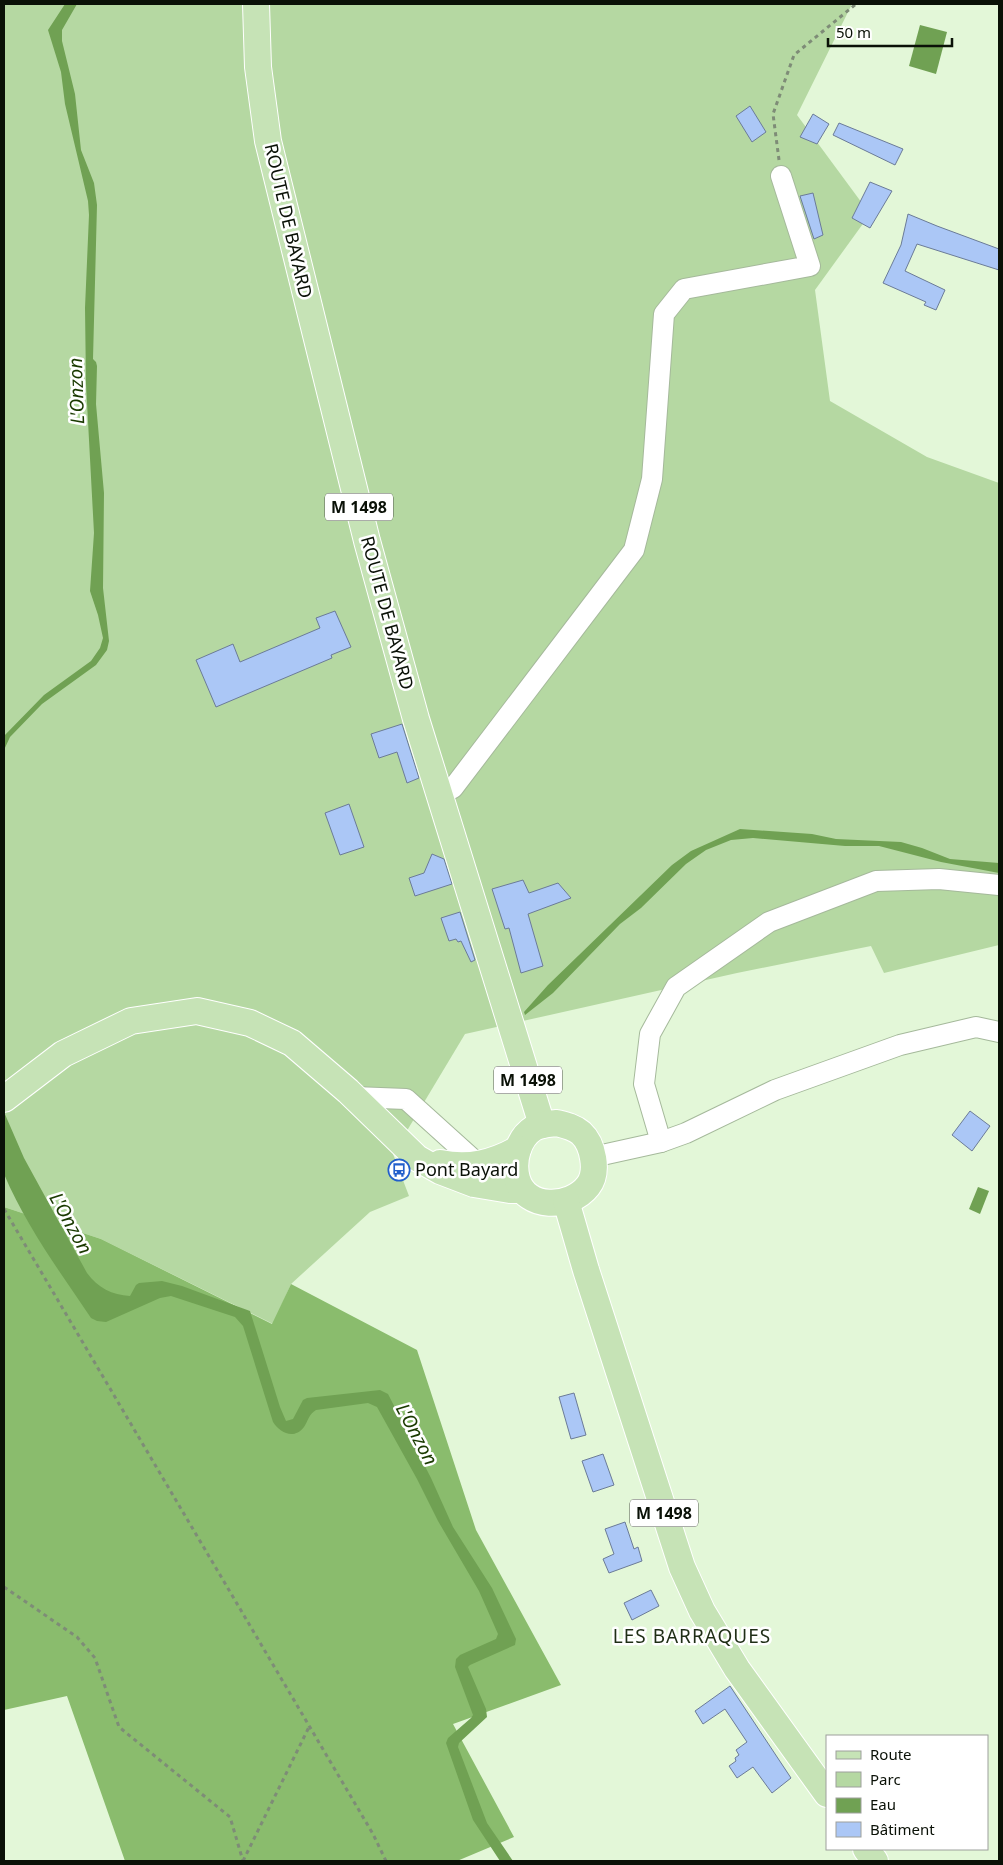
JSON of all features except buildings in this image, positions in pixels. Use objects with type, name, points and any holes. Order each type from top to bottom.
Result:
[{"type":"main road","name":"ROUTE DE BAYARD","points":[[256,4],[258,67],[270,150],[367,541],[416,719],[542,1125]]},
{"type":"main road","points":[[11,1093],[63,1054],[131,1021],[197,1011],[250,1023],[292,1043],[351,1094],[417,1158],[440,1172],[461,1180],[498,1188],[522,1190],[536,1200],[549,1204],[566,1201],[578,1195],[589,1185],[593,1172],[593,1157],[589,1144],[581,1133],[570,1126],[557,1123],[534,1128],[524,1137],[518,1149],[515,1170],[522,1190]]},
{"type":"main road","points":[[417,1158],[449,1165],[478,1164],[501,1158],[518,1149]]},
{"type":"main road","name":"M 1498","points":[[566,1201],[592,1288],[682,1567],[702,1611],[738,1669],[826,1793]]},
{"type":"main road","points":[[867,1850],[875,1861]]},
{"type":"street","points":[[440,795],[453,788],[634,550],[652,479],[664,314],[684,289],[810,266],[781,176]]},
{"type":"street","points":[[661,1142],[644,1084],[650,1034],[676,987],[769,922],[876,881],[939,879],[999,885]]},
{"type":"street","points":[[593,1157],[661,1142],[686,1133],[775,1090],[900,1045],[976,1027],[999,1032]]},
{"type":"street","points":[[351,1094],[406,1099],[478,1164]]},
{"type":"path","points":[[781,176],[773,114],[794,55],[856,4]]},
{"type":"path","points":[[4,1209],[373,1834],[386,1861]]},
{"type":"path","points":[[4,1586],[77,1637],[95,1658],[119,1727],[230,1817],[243,1861],[309,1727]]},
{"type":"green space","points":[[4,4],[852,4],[797,115],[870,214],[815,290],[830,401],[927,457],[999,483],[999,945],[884,973],[871,946],[737,973],[465,1034],[393,1154],[409,1196],[370,1212],[291,1284],[273,1324],[101,1239],[4,1207]]},
{"type":"shaded area","points":[[4,1207],[101,1239],[272,1324],[291,1284],[417,1350],[476,1530],[561,1685],[453,1724],[514,1837],[457,1861],[125,1861],[67,1696],[4,1710]]},
{"type":"water","points":[[65,4],[77,4],[62,30],[62,41],[75,94],[81,150],[94,183],[97,205],[93,359],[97,366],[96,404],[104,493],[103,588],[109,641],[107,650],[96,665],[42,704],[10,737],[4,750],[4,736],[44,695],[91,661],[100,648],[103,638],[90,591],[94,533],[86,384],[85,308],[88,201],[65,104],[61,72],[48,30]]},
{"type":"water","points":[[920,25],[947,32],[936,74],[909,66]]},
{"type":"water","points":[[740,829],[812,834],[836,839],[901,842],[950,859],[999,863],[999,873],[941,862],[879,846],[845,846],[753,838],[731,840],[706,850],[686,864],[641,908],[620,924],[553,993],[525,1015],[524,1012],[548,985],[672,865],[691,851]]},
{"type":"water","points":[[4,1112],[24,1158],[87,1273],[101,1287],[117,1294],[130,1296],[139,1283],[162,1281],[182,1286],[250,1311],[286,1421],[293,1419],[303,1400],[307,1398],[380,1390],[388,1394],[431,1478],[453,1527],[492,1588],[516,1639],[515,1645],[468,1667],[486,1709],[487,1717],[459,1743],[458,1747],[487,1823],[513,1861],[500,1861],[473,1820],[446,1743],[448,1738],[473,1715],[455,1667],[456,1659],[460,1655],[496,1639],[498,1634],[479,1591],[438,1521],[377,1407],[368,1403],[316,1410],[300,1431],[287,1434],[273,1422],[243,1326],[235,1317],[171,1296],[160,1298],[106,1322],[91,1318],[33,1230],[4,1174]]},
{"type":"water","points":[[978,1187],[989,1191],[980,1214],[969,1209]]},
{"type":"place","name":"Pont Bayard","points":[[399,1170]]},
{"type":"district","name":"LES BARRAQUES","points":[[692,1636]]},
{"type":"water label","name":"L'Onzon","points":[[76,391]]},
{"type":"water label","name":"L'Onzon","points":[[71,1223]]},
{"type":"water label","name":"L'Onzon","points":[[417,1434]]}]
